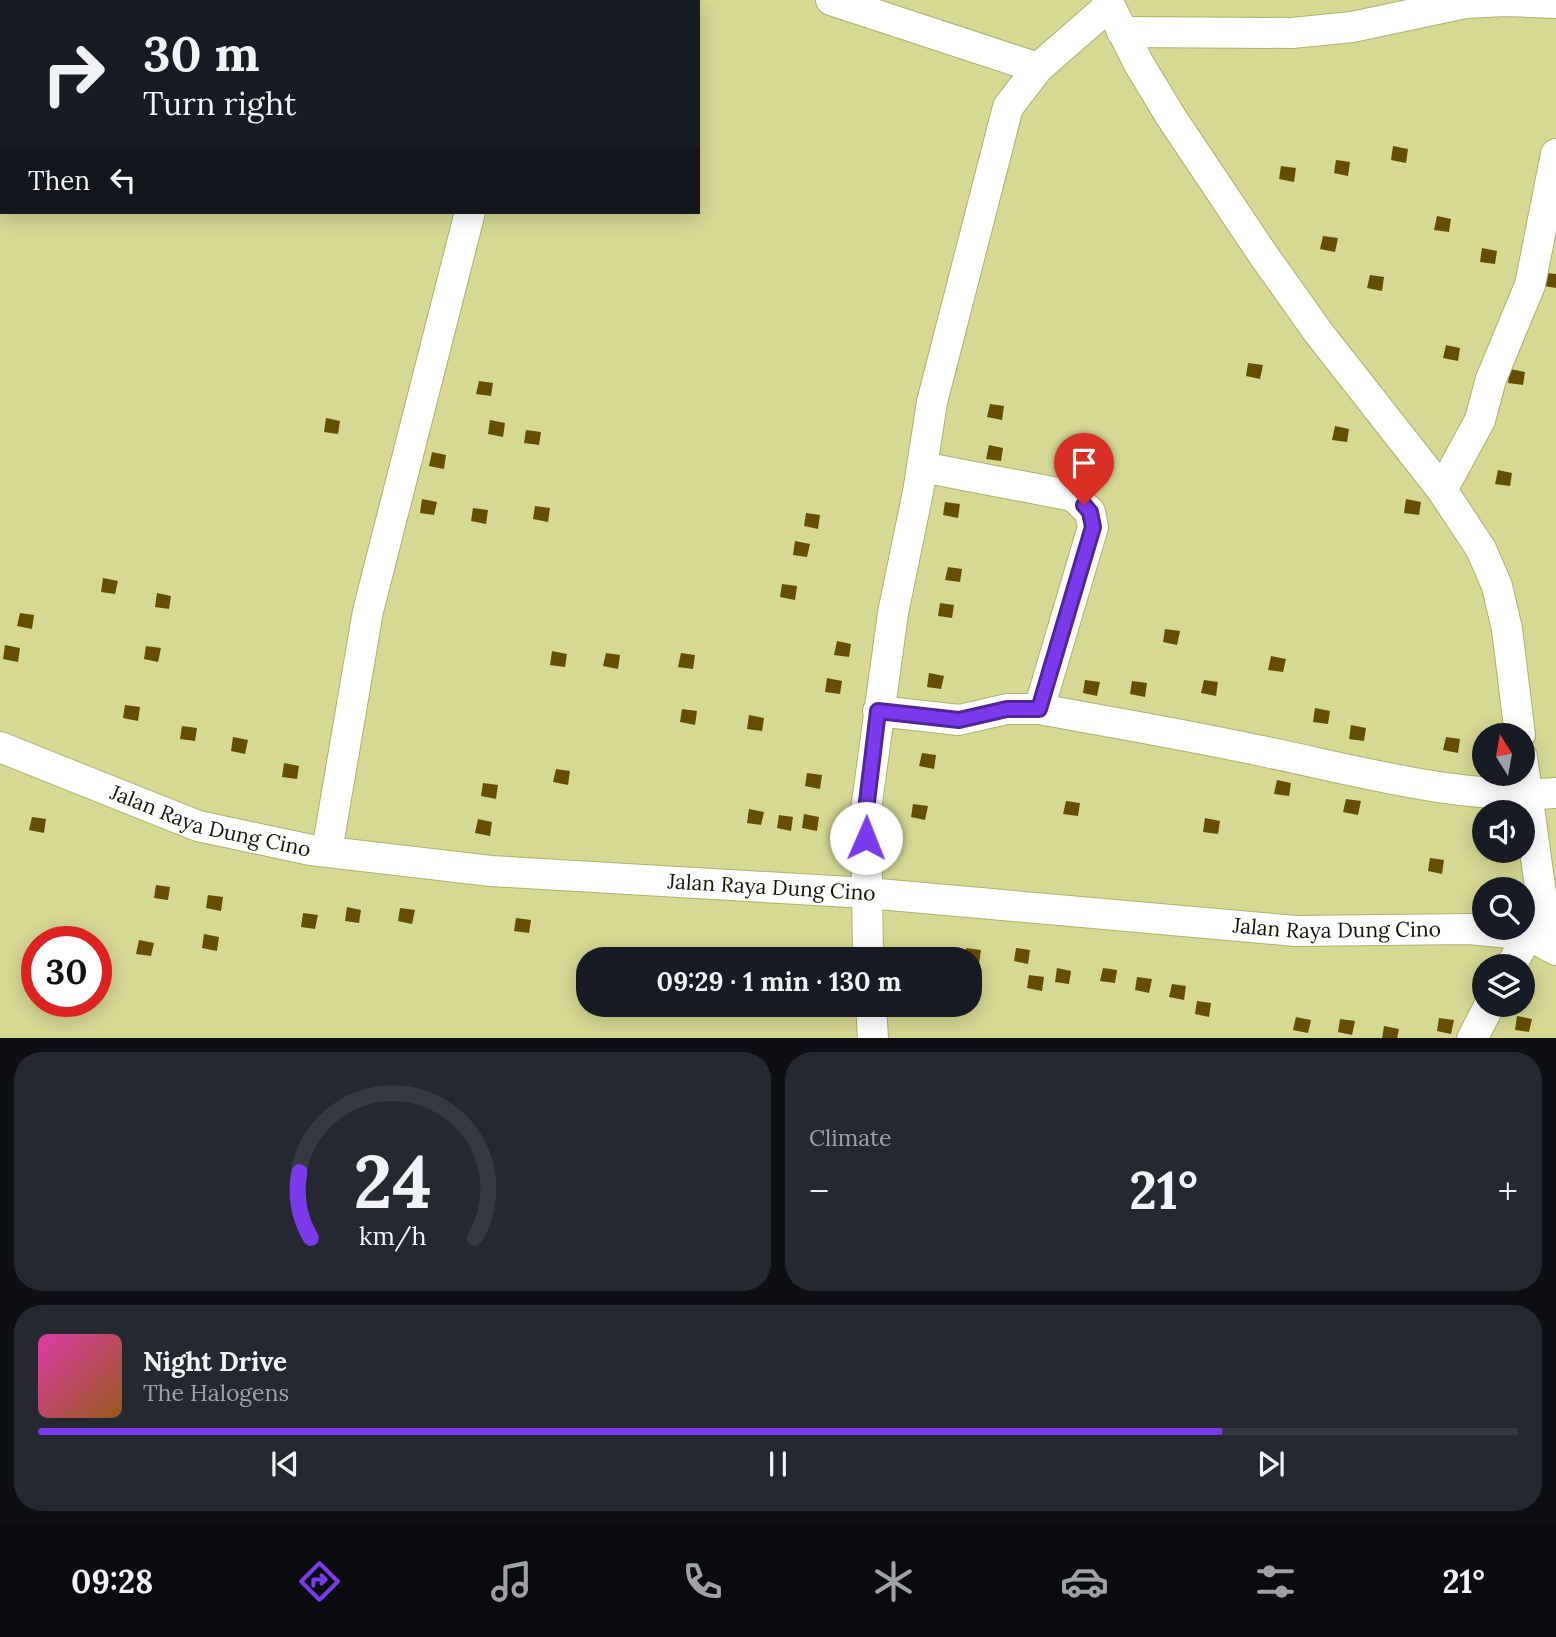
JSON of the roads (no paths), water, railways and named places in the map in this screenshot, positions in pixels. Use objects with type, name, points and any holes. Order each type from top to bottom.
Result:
[{"type":"street","points":[[831,0],[1038,68]]},
{"type":"street","points":[[869,947],[866,810],[893,613],[932,402],[1008,107],[1038,68],[1112,13],[1292,33],[1352,27],[1465,3],[1556,3]]},
{"type":"street","points":[[1112,13],[1171,117],[1278,276],[1318,332],[1442,490],[1481,549],[1497,586],[1507,629],[1519,723]]},
{"type":"street","points":[[1442,490],[1480,420],[1492,379],[1530,285],[1556,154]]},
{"type":"street","points":[[327,851],[368,611],[469,214]]},
{"type":"street","points":[[922,467],[1073,496],[1090,512],[1093,527],[1039,709]]},
{"type":"street","points":[[878,711],[959,720],[1007,709],[1039,709],[1270,752],[1381,778],[1542,794],[1544,943],[1528,954]]},
{"type":"street","name":"Jalan Raya Dung Cino","points":[[0,747],[198,826],[327,851],[491,871],[867,893],[1296,931],[1469,929],[1544,943]]},
{"type":"street","points":[[872,1017],[873,1038]]},
{"type":"street","points":[[1472,1038],[1483,1017]]}]
